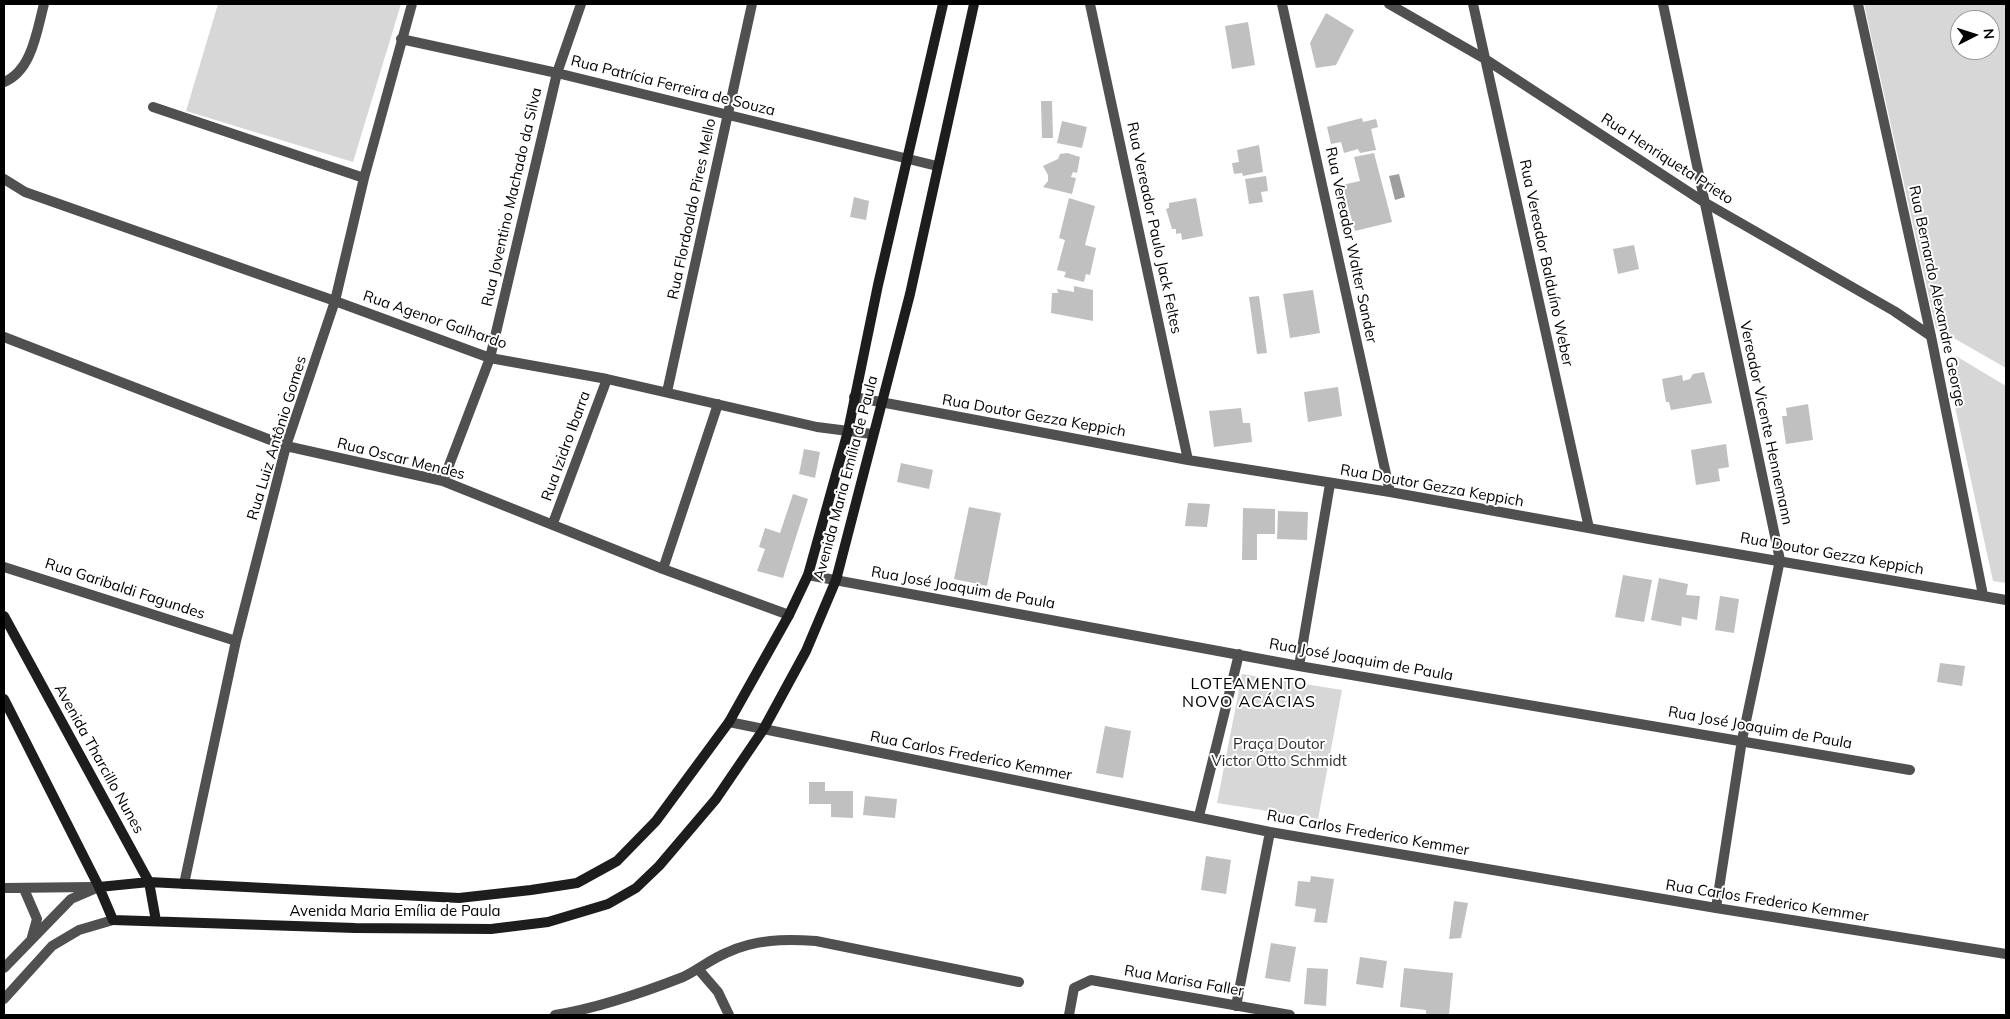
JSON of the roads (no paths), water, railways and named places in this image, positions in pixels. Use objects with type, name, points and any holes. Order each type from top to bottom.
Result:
[{"type":"main road","name":"Avenida Maria Emília de Paula","points":[[99,887],[150,882],[460,898],[577,883],[617,861],[656,821],[729,722],[789,615],[808,574],[848,431],[906,159],[943,4]]},
{"type":"main road","name":"Avenida Maria Emília de Paula","points":[[113,920],[355,928],[491,929],[548,922],[608,904],[636,888],[659,866],[716,799],[763,730],[806,651],[836,580],[872,434],[882,403],[910,294],[974,4]]},
{"type":"main road","name":"Avenida Tharcillo Nunes","points":[[4,616],[150,882],[156,921]]},
{"type":"main road","points":[[4,699],[99,887],[113,920]]},
{"type":"street","points":[[4,82],[14,78],[33,48],[44,4]]},
{"type":"street","name":"Rua Luiz Antônio Gomes","points":[[184,884],[236,641],[286,446],[335,301],[364,178],[412,4]]},
{"type":"street","name":"Rua Joventino Machado da Silva","points":[[443,481],[490,358],[556,73],[581,4]]},
{"type":"street","name":"Rua Flordoaldo Pires Mello","points":[[668,392],[752,4]]},
{"type":"street","name":"Rua Vereador Paulo Jack Feltes","points":[[1090,4],[1188,460]]},
{"type":"street","name":"Rua Vereador Walter Sander","points":[[1282,4],[1390,492]]},
{"type":"street","name":"Rua Henriqueta Prieto","points":[[1389,4],[1485,59],[1704,202],[1894,311],[1931,336]]},
{"type":"street","name":"Rua Vereador Balduíno Weber","points":[[1473,4],[1589,528]]},
{"type":"street","name":"Vereador Vicente Hennemann","points":[[1663,4],[1780,560],[1742,740],[1716,908]]},
{"type":"street","name":"Rua Bernardo Alexandre George","points":[[1858,4],[1931,336],[1983,595]]},
{"type":"street","name":"Rua Patrícia Ferreira de Souza","points":[[401,39],[556,73],[937,166]]},
{"type":"street","points":[[152,107],[364,178]]},
{"type":"street","name":"Rua Agenor Galhardo","points":[[4,179],[25,192],[335,301],[490,358],[607,379],[817,426],[872,434]]},
{"type":"street","name":"Rua Oscar Mendes","points":[[4,337],[286,446],[443,481],[663,568],[789,615]]},
{"type":"street","name":"Rua Izidro Ibarra","points":[[553,523],[607,379]]},
{"type":"street","name":"Rua Doutor Gezza Keppich","points":[[854,397],[1188,460],[1390,492],[2006,600]]},
{"type":"street","points":[[663,568],[718,404]]},
{"type":"street","points":[[1300,666],[1330,484]]},
{"type":"street","name":"Rua Garibaldi Fagundes","points":[[4,567],[236,641]]},
{"type":"street","name":"Rua José Joaquim de Paula","points":[[808,574],[1300,666],[1910,770]]},
{"type":"street","points":[[1199,816],[1239,654]]},
{"type":"street","name":"Rua Carlos Frederico Kemmer","points":[[729,722],[1199,816],[1270,832],[1716,908],[2006,954]]},
{"type":"street","points":[[1236,1006],[1270,832]]},
{"type":"street","name":"Avenida Maria Emília de Paula","points":[[4,888],[99,887]]},
{"type":"street","name":"Avenida Maria Emília de Paula","points":[[31,940],[71,899],[99,887]]},
{"type":"street","points":[[4,968],[31,940],[37,919],[24,889]]},
{"type":"street","points":[[4,999],[52,946],[79,930],[113,920]]},
{"type":"street","points":[[555,1015],[633,995],[699,970],[725,953],[753,943],[784,939],[816,941],[1018,982]]},
{"type":"street","points":[[699,970],[718,992],[729,1015]]},
{"type":"street","name":"Rua Marisa Faller","points":[[1070,1015],[1074,988],[1092,980],[1290,1015]]},
{"type":"district","name":"LOTEAMENTO NOVO ACÁCIAS","points":[[1249,693]]},
{"type":"park label","name":"Praça Doutor Victor Otto Schmidt","points":[[1279,752]]}]
